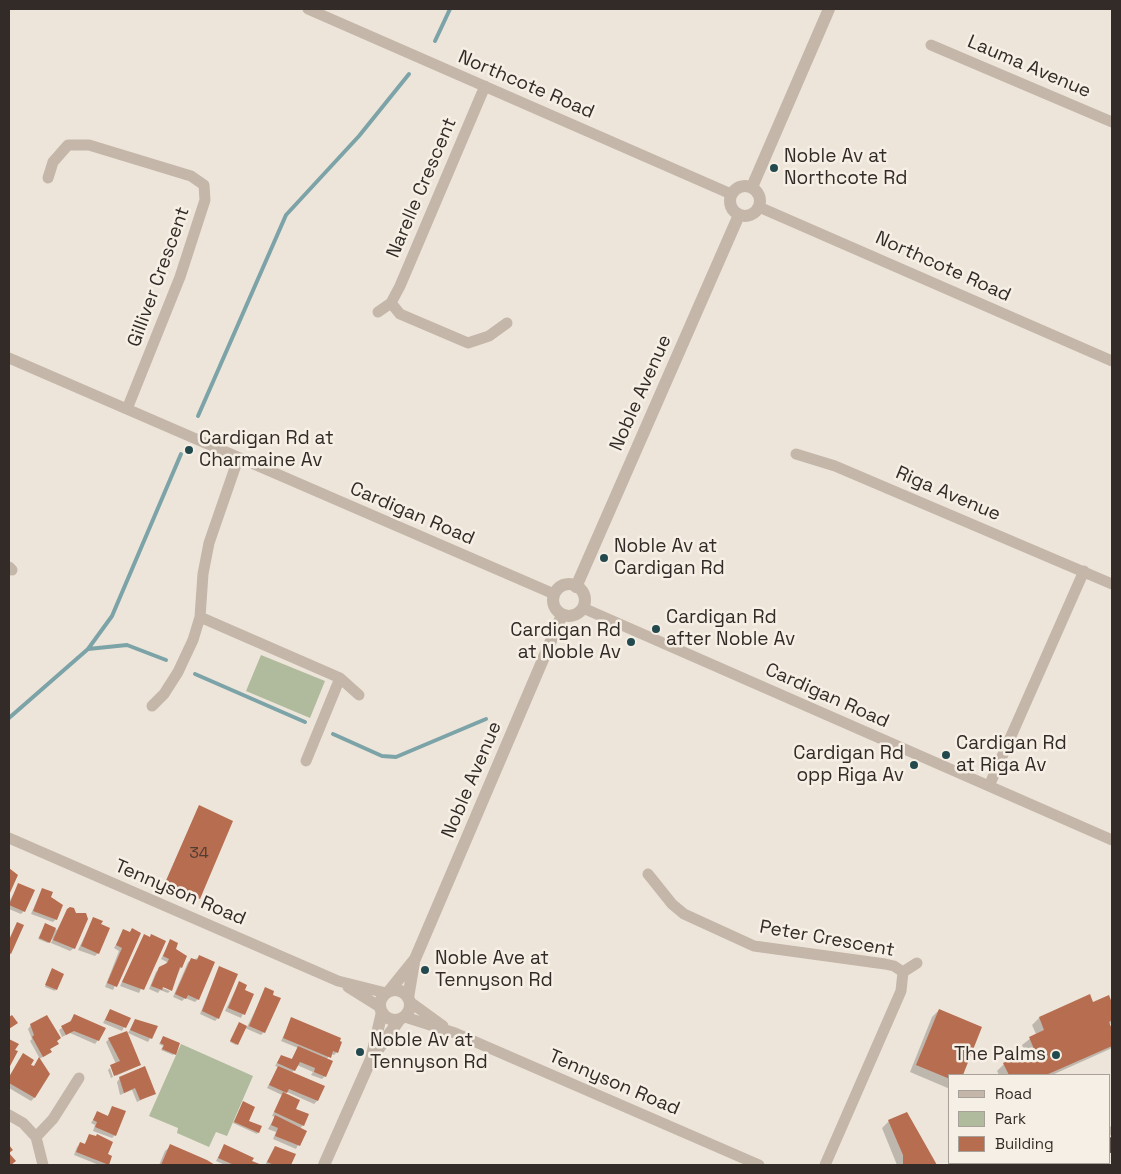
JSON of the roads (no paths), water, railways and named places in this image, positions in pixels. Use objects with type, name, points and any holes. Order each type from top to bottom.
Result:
[{"type":"street","name":"Northcote Road","points":[[308,9],[731,194]]},
{"type":"street","points":[[752,187],[829,9]]},
{"type":"street","name":"Lauma Avenue","points":[[931,45],[1112,122]]},
{"type":"street","name":"Narelle Crescent","points":[[391,303],[485,86]]},
{"type":"street","name":"Gilliver Crescent","points":[[48,178],[53,162],[68,145],[89,145],[191,176],[204,185],[205,200],[180,277],[127,408]]},
{"type":"street","points":[[742,186],[752,187],[758,193],[759,207],[753,214],[739,215],[730,204],[731,194],[742,186]]},
{"type":"street","name":"Northcote Road","points":[[759,207],[1112,361]]},
{"type":"street","name":"Noble Avenue","points":[[576,587],[739,215]]},
{"type":"street","points":[[378,312],[391,303],[400,314],[468,343],[489,336],[507,323]]},
{"type":"street","name":"Cardigan Road","points":[[9,358],[127,408],[238,459],[554,594]]},
{"type":"street","name":"Riga Avenue","points":[[796,454],[835,466],[1112,584]]},
{"type":"street","points":[[152,706],[164,694],[178,672],[193,640],[200,616],[209,543],[238,459]]},
{"type":"street","points":[[989,786],[1084,571]]},
{"type":"street","points":[[564,585],[576,587],[584,596],[583,608],[574,616],[562,615],[554,606],[554,594],[564,585]]},
{"type":"street","name":"Cardigan Road","points":[[583,608],[1112,840]]},
{"type":"street","name":"Noble Avenue","points":[[388,992],[414,959],[562,615]]},
{"type":"street","points":[[200,616],[340,678],[359,695]]},
{"type":"street","points":[[306,761],[340,678]]},
{"type":"street","name":"Tennyson Road","points":[[9,838],[338,981],[381,1010]]},
{"type":"street","name":"Peter Crescent","points":[[648,874],[672,904],[684,914],[754,946],[886,964],[894,966],[903,972]]},
{"type":"street","name":"Noble Avenue","points":[[409,1000],[414,959]]},
{"type":"street","name":"Peter Crescent","points":[[903,972],[917,963]]},
{"type":"street","name":"Peter Crescent","points":[[825,1165],[901,991],[903,972]]},
{"type":"street","name":"Tennyson Road","points":[[338,981],[388,992]]},
{"type":"street","points":[[324,1165],[371,1059],[381,1010],[380,1002],[388,992],[400,991],[409,1000],[402,1018],[371,1059]]},
{"type":"street","name":"Tennyson Road","points":[[409,1000],[455,1033]]},
{"type":"street","points":[[381,1010],[390,1019],[402,1018]]},
{"type":"street","name":"Tennyson Road","points":[[402,1018],[455,1033],[759,1165]]},
{"type":"street","points":[[36,1137],[53,1119],[79,1078]]},
{"type":"street","points":[[9,1115],[23,1124],[36,1137],[43,1165]]},
{"type":"waterway","points":[[435,41],[450,9]]},
{"type":"waterway","points":[[198,416],[286,215],[359,136],[409,74]]},
{"type":"waterway","points":[[9,718],[88,649],[112,616],[181,454]]},
{"type":"waterway","points":[[88,649],[127,645],[166,660]]},
{"type":"waterway","points":[[195,674],[305,722]]},
{"type":"waterway","points":[[333,734],[382,756],[396,757],[486,719]]},
{"type":"place","name":"Noble Av at Northcote Rd","points":[[774,168]]},
{"type":"place","name":"Cardigan Rd at Charmaine Av","points":[[189,450]]},
{"type":"place","name":"Noble Av at Cardigan Rd","points":[[604,558]]},
{"type":"place","name":"Cardigan Rd after Noble Av","points":[[656,629]]},
{"type":"place","name":"Cardigan Rd at Noble Av","points":[[631,642]]},
{"type":"place","name":"Cardigan Rd at Riga Av","points":[[946,755]]},
{"type":"place","name":"Cardigan Rd opp Riga Av","points":[[914,765]]},
{"type":"place","name":"Noble Ave at Tennyson Rd","points":[[425,970]]},
{"type":"place","name":"Noble Av at Tennyson Rd","points":[[360,1052]]},
{"type":"place","name":"The Palms","points":[[1056,1055]]}]
